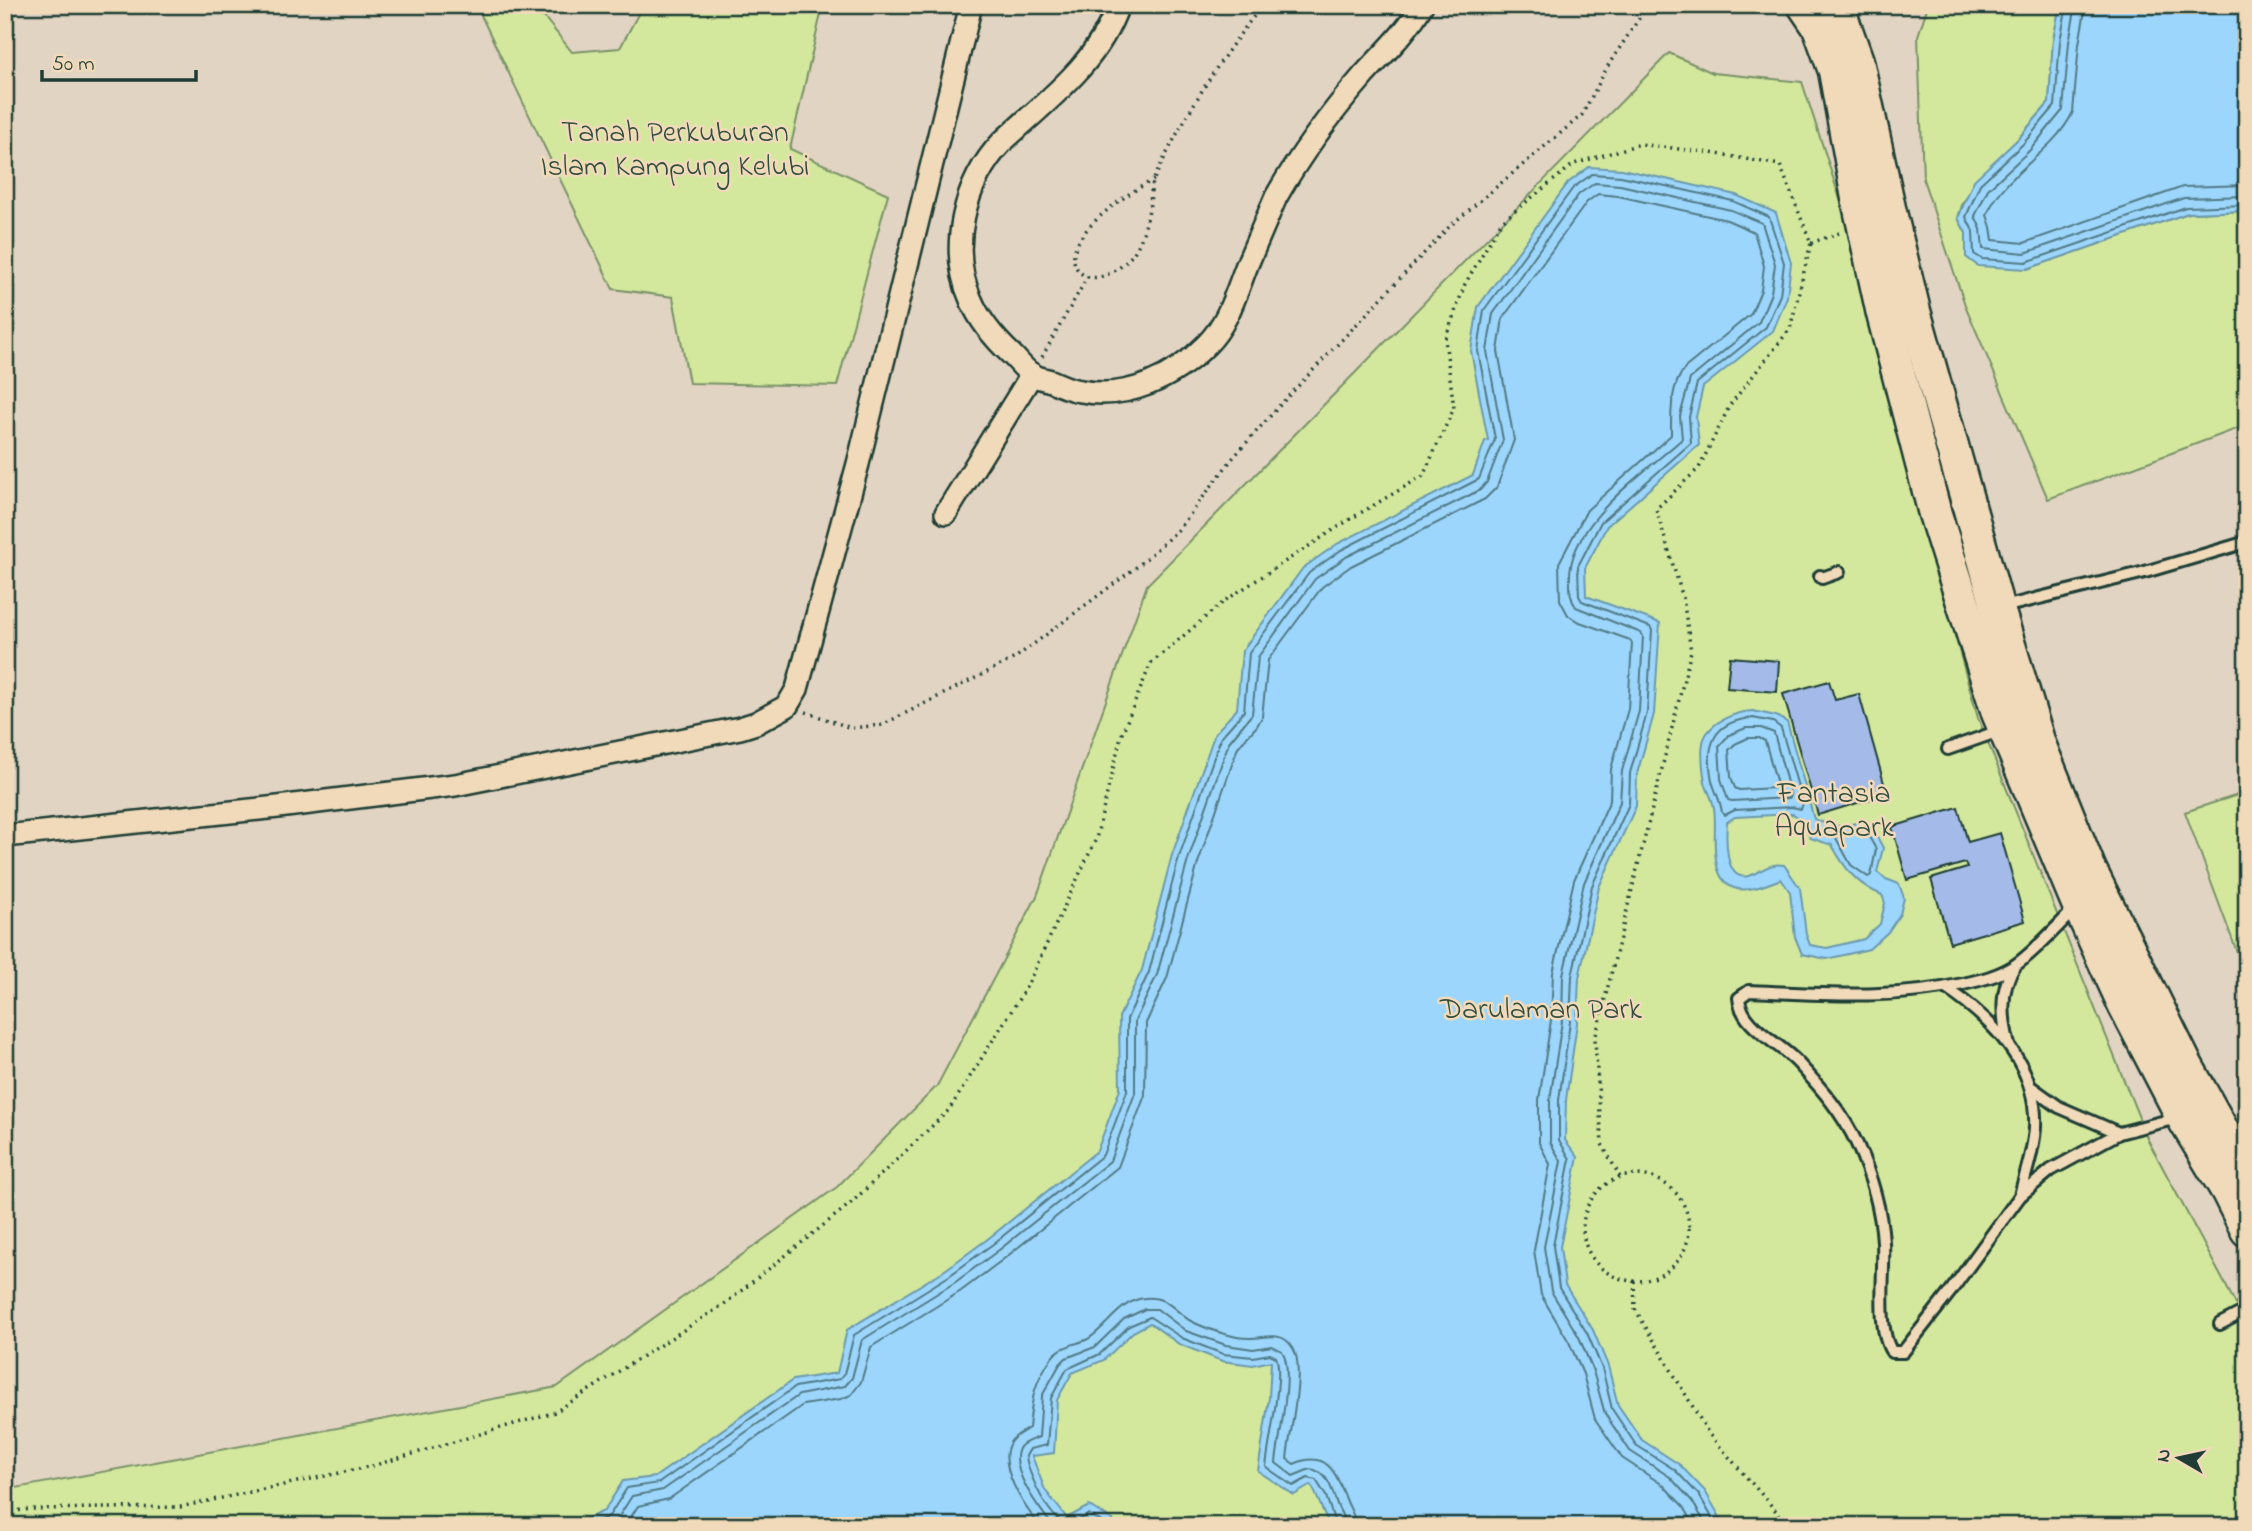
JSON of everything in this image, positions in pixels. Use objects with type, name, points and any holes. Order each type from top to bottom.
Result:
[{"type":"street","points":[[5,836],[455,785],[740,728],[756,723],[787,706],[797,689],[858,464],[971,5]]},
{"type":"street","points":[[1118,5],[1091,56],[1078,73],[993,152],[980,172],[967,201],[961,249],[962,272],[970,299],[999,343],[1032,374],[1082,392],[1117,393],[1150,383],[1174,372],[1207,345],[1228,314],[1285,180],[1326,121],[1403,33],[1422,5]]},
{"type":"street","points":[[1804,5],[1819,27],[1835,71],[1859,204],[1893,354],[1935,514],[2004,730],[2078,906],[2125,1006],[2182,1116],[2228,1192],[2247,1230]]},
{"type":"street","points":[[1837,5],[1857,61],[1911,298],[1998,609],[2039,744],[2090,870],[2185,1063],[2247,1175]]},
{"type":"street","points":[[946,513],[1032,374]]},
{"type":"lane","points":[[1998,609],[2145,572],[2247,542]]},
{"type":"lane","points":[[1819,576],[1822,578],[1839,572]]},
{"type":"lane","points":[[1948,749],[2004,730]]},
{"type":"lane","points":[[2010,1048],[2004,1023],[2004,998],[2009,974],[2078,906]]},
{"type":"lane","points":[[2016,965],[1996,976],[1946,988],[1897,994],[1849,996],[1749,991],[1739,998],[1740,1010],[1795,1059],[1817,1084],[1844,1118],[1857,1143],[1869,1174],[1881,1224],[1886,1344],[1892,1352],[1903,1352],[2020,1196],[2050,1170],[2119,1133],[2182,1116]]},
{"type":"lane","points":[[1946,988],[1967,1002],[2010,1048],[2023,1065],[2031,1087],[2035,1127],[2020,1196]]},
{"type":"lane","points":[[2031,1087],[2059,1107],[2119,1133]]},
{"type":"lane","points":[[2220,1324],[2247,1310]]},
{"type":"path","points":[[1154,180],[1120,200],[1082,236],[1073,258],[1079,270],[1088,276],[1098,277],[1108,274],[1133,254],[1147,219],[1154,180],[1182,123],[1245,27],[1263,5]]},
{"type":"path","points":[[787,706],[851,728],[882,725],[1015,658],[1139,565],[1179,529],[1232,459],[1280,405],[1441,235],[1582,115],[1609,64],[1648,5]]},
{"type":"path","points":[[5,1512],[32,1508],[180,1507],[372,1466],[555,1412],[726,1303],[850,1204],[948,1110],[1027,986],[1096,839],[1121,736],[1151,663],[1226,600],[1423,477],[1454,408],[1445,340],[1465,284],[1501,222],[1574,164],[1640,144],[1780,165],[1811,243],[1790,329],[1730,405],[1699,468],[1656,509],[1683,598],[1691,651],[1595,1039],[1602,1144],[1620,1177]]},
{"type":"path","points":[[1032,374],[1088,276]]},
{"type":"path","points":[[1646,1176],[1670,1187],[1685,1208],[1688,1234],[1685,1247],[1670,1269],[1659,1276],[1634,1281],[1622,1280],[1601,1269],[1587,1250],[1583,1225],[1590,1200],[1598,1190],[1620,1177],[1646,1176]]},
{"type":"path","points":[[1634,1281],[1635,1309],[1709,1434],[1789,1526]]},
{"type":"green space","name":"Tanah Perkuburan Islam Kampung Kelubi","points":[[476,5],[544,17],[572,52],[620,48],[643,5],[823,5],[790,149],[888,194],[837,386],[689,383],[673,297],[613,289]]},
{"type":"green space","points":[[1928,5],[2060,5],[2053,40],[2049,103],[1963,202],[1958,218],[1966,233],[1966,257],[2027,269],[2188,213],[2247,211],[2247,425],[2048,499],[1965,305],[1923,179],[1918,36]]},
{"type":"green space","name":"Darulaman Park","points":[[1669,53],[1713,73],[1802,82],[1850,230],[1875,351],[1978,718],[2148,1140],[2247,1325],[2247,1526],[5,1526],[5,1490],[557,1387],[837,1187],[937,1086],[1037,896],[1147,585]]},
{"type":"green space","points":[[2247,792],[2247,979],[2185,812]]},
{"type":"water","points":[[2060,5],[2247,5],[2247,211],[2188,213],[2027,269],[1978,266],[1966,257],[1966,233],[1958,218],[1974,180],[2018,139],[2049,103],[2053,40]]},
{"type":"water","points":[[1589,167],[1622,169],[1736,195],[1776,213],[1791,263],[1787,297],[1773,331],[1703,387],[1696,417],[1699,445],[1607,526],[1585,568],[1586,596],[1660,623],[1654,714],[1637,774],[1636,806],[1599,887],[1579,978],[1577,1023],[1566,1100],[1565,1140],[1578,1157],[1560,1247],[1565,1285],[1593,1330],[1608,1366],[1618,1405],[1642,1440],[1680,1465],[1705,1491],[1725,1526],[1331,1526],[1311,1485],[1294,1495],[1258,1471],[1269,1398],[1271,1361],[1253,1365],[1222,1361],[1179,1344],[1150,1323],[1133,1332],[1104,1360],[1072,1373],[1057,1400],[1054,1453],[1032,1456],[1045,1490],[1067,1518],[1089,1506],[1113,1520],[1115,1526],[570,1526],[604,1511],[623,1481],[655,1477],[793,1380],[837,1373],[847,1330],[945,1270],[1097,1151],[1120,1089],[1119,1017],[1142,970],[1172,855],[1215,733],[1237,709],[1242,651],[1303,568],[1337,544],[1473,475],[1485,441],[1488,440],[1471,351],[1478,307],[1568,183]]},
{"type":"water","points":[[1746,712],[1776,716],[1787,722],[1814,819],[1835,826],[1856,823],[1874,831],[1883,848],[1877,872],[1899,884],[1904,898],[1900,914],[1888,932],[1869,949],[1827,959],[1802,954],[1795,937],[1790,892],[1781,879],[1758,887],[1740,889],[1725,882],[1720,874],[1715,852],[1714,808],[1703,772],[1703,744],[1707,733],[1718,722]],"holes":[[[1793,814],[1803,821],[1810,838],[1832,845],[1852,875],[1882,895],[1885,903],[1880,924],[1864,939],[1827,948],[1810,945],[1800,888],[1784,865],[1770,866],[1748,876],[1740,876],[1734,872],[1728,856],[1727,822],[1735,817]]]},
{"type":"building","points":[[1730,657],[1779,661],[1777,692],[1727,688]]},
{"type":"building","points":[[1829,681],[1835,700],[1859,694],[1887,794],[1818,815],[1783,694]]},
{"type":"building","points":[[1958,807],[1968,842],[2000,833],[2025,921],[1950,943],[1931,879],[1967,868],[1965,863],[1907,880],[1892,827]]},
{"type":"park label","name":"Fantasia Aquapark","points":[[1834,812]]}]
